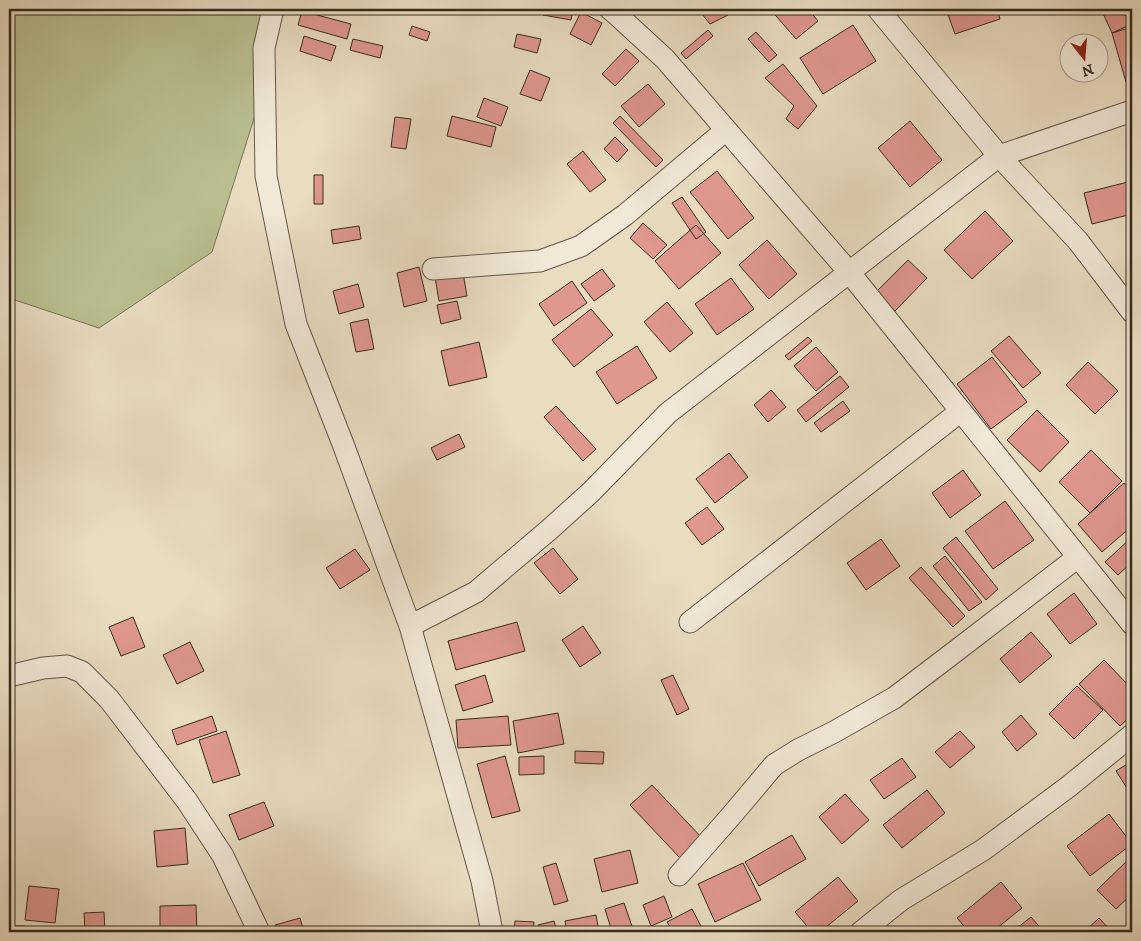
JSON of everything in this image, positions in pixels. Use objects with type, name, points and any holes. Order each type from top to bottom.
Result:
[{"type":"street","points":[[273,9],[264,48],[266,176],[296,324],[343,444],[410,626],[482,881],[492,932]]},
{"type":"street","points":[[610,9],[666,59],[849,272],[1132,624]]},
{"type":"street","points":[[878,9],[999,156],[1078,242],[1132,312]]},
{"type":"street","points":[[410,626],[476,592],[590,492],[668,413],[999,156],[1132,111]]},
{"type":"street","points":[[433,268],[540,262],[581,246],[625,215],[726,130]]},
{"type":"street","points":[[690,622],[961,411]]},
{"type":"street","points":[[679,875],[774,765],[894,698],[1078,557]]},
{"type":"street","points":[[9,676],[43,668],[67,666],[82,672],[110,699],[187,801],[223,856],[259,932]]},
{"type":"street","points":[[861,932],[901,900],[983,850],[1068,787],[1132,735]]},
{"type":"green space","points":[[9,9],[281,9],[262,93],[212,252],[99,328],[9,298]]},
{"type":"building","points":[[545,9],[573,9],[571,20],[543,15]]},
{"type":"building","points":[[698,9],[724,9],[728,15],[710,24]]},
{"type":"building","points":[[770,9],[808,9],[818,21],[796,39]]},
{"type":"building","points":[[946,9],[997,9],[1000,19],[955,34]]},
{"type":"building","points":[[1101,9],[1113,9],[1132,19],[1132,24],[1112,33]]},
{"type":"building","points":[[302,11],[351,24],[347,39],[298,25]]},
{"type":"building","points":[[581,12],[602,23],[591,45],[570,34]]},
{"type":"building","points":[[853,25],[876,61],[823,94],[800,58]]},
{"type":"building","points":[[412,26],[430,32],[427,41],[409,35]]},
{"type":"building","points":[[1132,27],[1132,80],[1126,82],[1112,33]]},
{"type":"building","points":[[708,30],[713,36],[686,59],[681,53]]},
{"type":"building","points":[[756,32],[777,55],[769,62],[748,39]]},
{"type":"building","points":[[517,34],[541,39],[537,53],[514,47]]},
{"type":"building","points":[[304,36],[336,46],[331,61],[300,51]]},
{"type":"building","points":[[353,39],[383,46],[380,58],[350,50]]},
{"type":"building","points":[[626,49],[639,61],[615,86],[602,74]]},
{"type":"building","points":[[783,64],[817,106],[798,129],[786,119],[794,106],[765,78]]},
{"type":"building","points":[[530,70],[550,78],[541,101],[520,94]]},
{"type":"building","points":[[648,84],[665,104],[639,127],[621,106]]},
{"type":"building","points":[[484,98],[508,107],[501,126],[477,117]]},
{"type":"building","points":[[452,116],[496,127],[491,147],[447,136]]},
{"type":"building","points":[[620,116],[663,160],[656,167],[613,123]]},
{"type":"building","points":[[395,117],[411,119],[406,149],[391,147]]},
{"type":"building","points":[[910,121],[942,160],[910,187],[878,148]]},
{"type":"building","points":[[615,137],[628,150],[617,162],[604,149]]},
{"type":"building","points":[[583,151],[606,180],[590,192],[567,164]]},
{"type":"building","points":[[717,171],[754,218],[728,239],[690,192]]},
{"type":"building","points":[[314,175],[323,175],[323,204],[314,204]]},
{"type":"building","points":[[1132,181],[1132,214],[1092,224],[1084,193]]},
{"type":"building","points":[[682,197],[706,232],[696,239],[672,203]]},
{"type":"building","points":[[985,211],[1013,241],[972,279],[944,250]]},
{"type":"building","points":[[643,223],[667,245],[653,259],[630,238]]},
{"type":"building","points":[[696,225],[721,253],[679,289],[655,261]]},
{"type":"building","points":[[359,226],[361,239],[333,244],[331,230]]},
{"type":"building","points":[[767,240],[797,274],[769,299],[739,265]]},
{"type":"building","points":[[908,260],[927,278],[895,311],[876,292]]},
{"type":"building","points":[[419,267],[427,301],[404,307],[397,273]]},
{"type":"building","points":[[602,269],[615,286],[594,301],[581,284]]},
{"type":"building","points":[[463,273],[467,296],[439,301],[435,277]]},
{"type":"building","points":[[731,278],[754,309],[717,335],[695,304]]},
{"type":"building","points":[[572,281],[587,303],[554,326],[539,304]]},
{"type":"building","points":[[358,284],[364,307],[339,314],[333,291]]},
{"type":"building","points":[[457,301],[461,319],[441,324],[437,305]]},
{"type":"building","points":[[667,302],[693,333],[670,352],[644,322]]},
{"type":"building","points":[[591,309],[613,335],[574,367],[552,340]]},
{"type":"building","points":[[368,319],[374,349],[356,352],[350,323]]},
{"type":"building","points":[[1009,336],[1041,373],[1023,388],[991,351]]},
{"type":"building","points":[[808,337],[812,341],[789,360],[785,356]]},
{"type":"building","points":[[479,342],[487,377],[449,386],[441,351]]},
{"type":"building","points":[[637,346],[657,378],[617,404],[596,372]]},
{"type":"building","points":[[816,347],[838,372],[816,391],[794,366]]},
{"type":"building","points":[[992,357],[1027,402],[991,429],[957,384]]},
{"type":"building","points":[[1088,362],[1118,391],[1095,414],[1066,385]]},
{"type":"building","points":[[840,376],[849,387],[806,422],[797,410]]},
{"type":"building","points":[[771,390],[786,407],[768,422],[754,405]]},
{"type":"building","points":[[843,401],[850,411],[821,432],[814,423]]},
{"type":"building","points":[[556,406],[596,449],[583,461],[544,417]]},
{"type":"building","points":[[1037,410],[1069,442],[1040,472],[1007,440]]},
{"type":"building","points":[[459,434],[465,447],[437,460],[431,448]]},
{"type":"building","points":[[1091,450],[1122,481],[1090,513],[1059,482]]},
{"type":"building","points":[[729,453],[748,477],[715,503],[696,479]]},
{"type":"building","points":[[963,470],[981,495],[950,518],[932,493]]},
{"type":"building","points":[[1124,483],[1132,493],[1132,526],[1102,552],[1078,524]]},
{"type":"building","points":[[1005,501],[1034,540],[993,569],[965,531]]},
{"type":"building","points":[[707,507],[724,529],[702,545],[685,523]]},
{"type":"building","points":[[956,537],[998,589],[986,600],[943,548]]},
{"type":"building","points":[[1132,537],[1132,562],[1118,575],[1105,562]]},
{"type":"building","points":[[881,539],[900,566],[866,590],[847,563]]},
{"type":"building","points":[[553,548],[578,579],[560,594],[534,563]]},
{"type":"building","points":[[355,549],[370,570],[340,589],[326,568]]},
{"type":"building","points":[[945,556],[982,602],[969,611],[933,566]]},
{"type":"building","points":[[921,567],[965,616],[953,627],[909,578]]},
{"type":"building","points":[[1074,593],[1097,624],[1070,644],[1047,614]]},
{"type":"building","points":[[133,617],[145,647],[121,656],[109,627]]},
{"type":"building","points":[[517,622],[525,651],[456,670],[448,641]]},
{"type":"building","points":[[583,626],[601,653],[580,667],[562,640]]},
{"type":"building","points":[[1031,632],[1052,656],[1020,683],[1000,659]]},
{"type":"building","points":[[190,642],[204,671],[177,684],[163,655]]},
{"type":"building","points":[[1104,660],[1132,689],[1132,715],[1120,726],[1079,684]]},
{"type":"building","points":[[485,675],[493,702],[463,711],[455,685]]},
{"type":"building","points":[[673,675],[689,709],[677,715],[661,680]]},
{"type":"building","points":[[1077,686],[1103,710],[1074,739],[1049,714]]},
{"type":"building","points":[[558,713],[564,744],[518,753],[513,721]]},
{"type":"building","points":[[1021,715],[1037,734],[1017,751],[1002,732]]},
{"type":"building","points":[[212,716],[217,731],[177,745],[172,730]]},
{"type":"building","points":[[508,716],[511,745],[458,748],[456,720]]},
{"type":"building","points":[[226,731],[240,775],[213,783],[199,740]]},
{"type":"building","points":[[960,731],[975,747],[950,768],[935,752]]},
{"type":"building","points":[[575,751],[604,752],[603,764],[575,763]]},
{"type":"building","points":[[505,756],[520,811],[492,818],[477,764]]},
{"type":"building","points":[[544,756],[544,774],[519,775],[519,757]]},
{"type":"building","points":[[902,758],[916,777],[884,799],[870,780]]},
{"type":"building","points":[[1132,761],[1132,796],[1116,771]]},
{"type":"building","points":[[652,785],[702,838],[680,858],[630,805]]},
{"type":"building","points":[[927,790],[945,813],[902,848],[883,825]]},
{"type":"building","points":[[845,794],[869,820],[842,844],[819,817]]},
{"type":"building","points":[[264,802],[274,826],[239,840],[229,815]]},
{"type":"building","points":[[1109,814],[1132,844],[1090,876],[1067,846]]},
{"type":"building","points":[[185,828],[188,864],[157,867],[154,831]]},
{"type":"building","points":[[792,835],[806,859],[759,886],[745,862]]},
{"type":"building","points":[[630,850],[638,883],[602,892],[594,859]]},
{"type":"building","points":[[1132,856],[1132,894],[1116,909],[1097,890]]},
{"type":"building","points":[[556,863],[568,901],[554,905],[543,867]]},
{"type":"building","points":[[743,863],[761,900],[715,922],[698,884]]},
{"type":"building","points":[[838,877],[858,901],[820,932],[812,932],[795,912]]},
{"type":"building","points":[[1001,882],[1022,908],[992,932],[969,932],[957,918]]},
{"type":"building","points":[[29,886],[59,889],[55,923],[25,920]]},
{"type":"building","points":[[664,896],[672,917],[651,926],[643,905]]},
{"type":"building","points":[[624,903],[634,932],[612,932],[605,909]]},
{"type":"building","points":[[196,905],[197,932],[160,932],[160,906]]},
{"type":"building","points":[[692,909],[703,930],[699,932],[673,932],[667,922]]},
{"type":"building","points":[[104,912],[105,932],[85,932],[84,913]]},
{"type":"building","points":[[596,915],[599,932],[567,932],[565,921]]},
{"type":"building","points":[[1031,917],[1044,932],[1012,932]]},
{"type":"building","points":[[300,918],[304,932],[277,932],[275,925]]},
{"type":"building","points":[[1099,918],[1112,932],[1084,932]]},
{"type":"building","points":[[515,921],[534,922],[533,932],[514,932]]},
{"type":"building","points":[[554,921],[557,932],[540,932],[538,925]]},
{"type":"building","points":[[9,926],[25,926],[25,932],[9,932]]},
{"type":"building","points":[[69,927],[69,932],[32,932],[32,928]]}]
